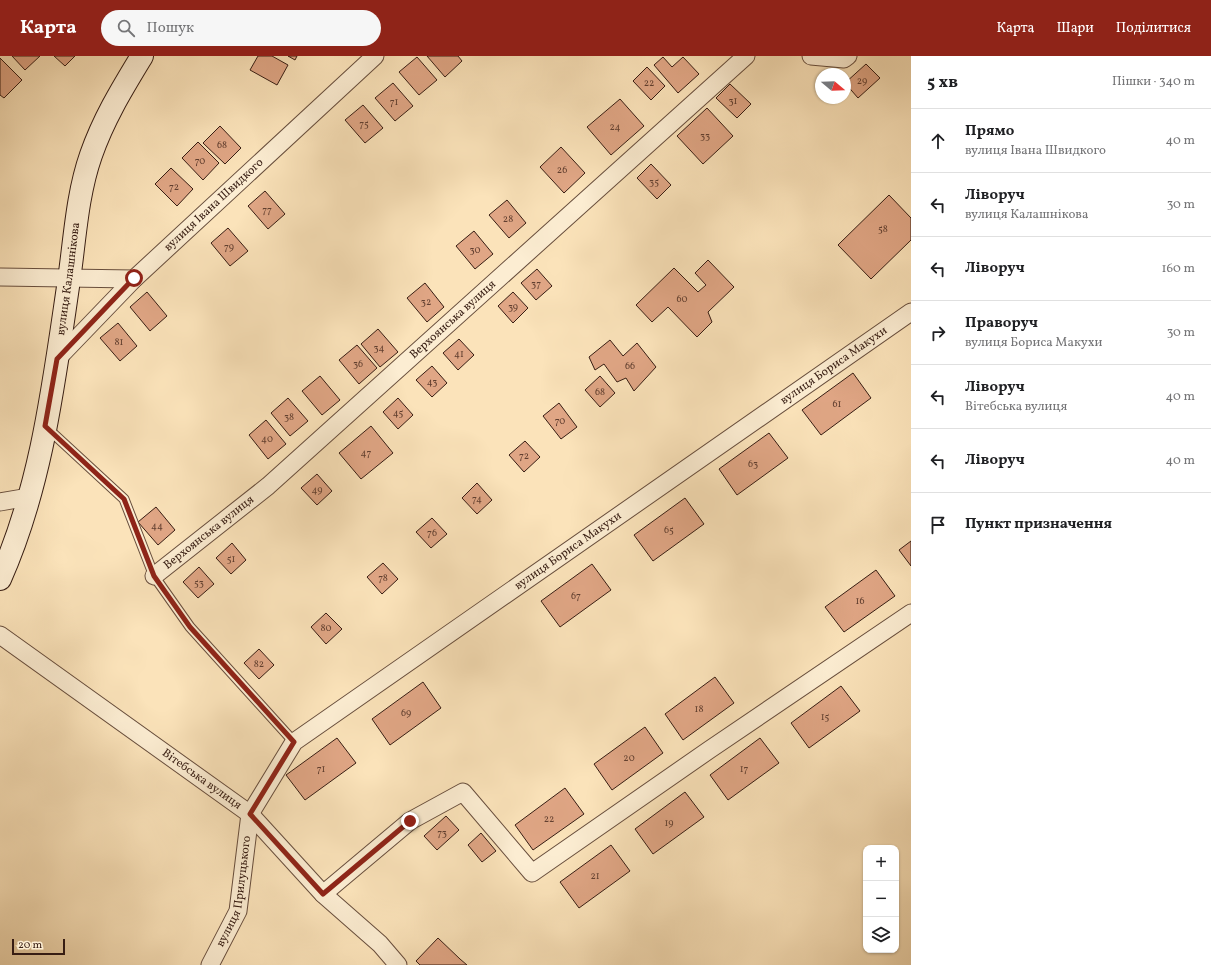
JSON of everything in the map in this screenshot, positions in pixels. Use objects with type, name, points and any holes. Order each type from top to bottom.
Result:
[{"type":"street","name":"вулиця Івана Швидкого","points":[[57,359],[134,278],[375,56]]},
{"type":"street","name":"Верхоянська вулиця","points":[[154,576],[268,486],[746,56]]},
{"type":"street","points":[[811,56],[844,59],[848,56]]},
{"type":"street","name":"вулиця Калашнікова","points":[[0,579],[15,543],[29,497],[45,426],[57,359],[80,195],[91,156],[108,112],[138,59]]},
{"type":"street","points":[[0,277],[134,278]]},
{"type":"street","name":"вулиця Бориса Макухи","points":[[250,814],[294,742],[911,312]]},
{"type":"street","points":[[0,502],[29,497]]},
{"type":"street","points":[[323,894],[410,821],[462,792],[532,873],[709,750],[911,613]]},
{"type":"street","name":"Вітебська вулиця","points":[[0,635],[250,814],[323,894],[380,944],[398,965]]},
{"type":"street","name":"вулиця Прилуцького","points":[[210,965],[238,911],[250,814]]},
{"type":"lane","points":[[45,426],[124,499],[154,576],[190,627],[294,742]]},
{"type":"building","points":[[12,56],[40,56],[25,70]]},
{"type":"building","points":[[54,56],[75,56],[65,66]]},
{"type":"building","points":[[258,56],[272,56],[288,65],[277,85],[250,70]]},
{"type":"building","points":[[288,56],[297,56],[295,60]]},
{"type":"building","points":[[427,56],[458,56],[462,61],[445,77]]},
{"type":"building","points":[[417,57],[437,80],[419,95],[399,72]]},
{"type":"building","points":[[663,57],[672,67],[683,57],[699,74],[678,93],[654,65]]},
{"type":"building","points":[[0,58],[22,80],[4,98],[0,95]]},
{"type":"building","points":[[866,64],[880,78],[858,98],[851,90],[851,78]]},
{"type":"building","points":[[647,67],[665,86],[651,100],[633,81]]},
{"type":"building","points":[[393,83],[413,106],[395,121],[375,98]]},
{"type":"building","points":[[730,84],[751,104],[737,118],[716,98]]},
{"type":"building","points":[[620,99],[644,126],[611,155],[587,127]]},
{"type":"building","points":[[363,105],[383,128],[365,143],[345,120]]},
{"type":"building","points":[[707,108],[733,136],[703,164],[677,136]]},
{"type":"building","points":[[220,126],[241,148],[225,164],[203,143]]},
{"type":"building","points":[[198,142],[219,163],[203,180],[182,158]]},
{"type":"building","points":[[561,147],[585,173],[564,193],[540,167]]},
{"type":"building","points":[[651,164],[671,185],[657,199],[637,178]]},
{"type":"building","points":[[171,168],[193,189],[177,206],[155,184]]},
{"type":"building","points":[[265,191],[285,214],[268,229],[248,206]]},
{"type":"building","points":[[889,195],[911,218],[911,240],[871,279],[838,245]]},
{"type":"building","points":[[507,200],[526,223],[509,238],[489,215]]},
{"type":"building","points":[[228,228],[248,251],[230,266],[211,243]]},
{"type":"building","points":[[474,231],[493,254],[475,269],[456,246]]},
{"type":"building","points":[[708,260],[734,287],[708,312],[712,322],[697,337],[668,307],[652,322],[636,305],[674,268],[698,292],[706,285],[695,273]]},
{"type":"building","points":[[537,269],[552,286],[536,300],[521,283]]},
{"type":"building","points":[[425,283],[444,307],[427,322],[407,298]]},
{"type":"building","points":[[147,292],[167,316],[150,331],[130,307]]},
{"type":"building","points":[[513,292],[528,308],[513,323],[498,306]]},
{"type":"building","points":[[118,323],[137,346],[120,361],[100,338]]},
{"type":"building","points":[[378,329],[398,352],[380,367],[361,344]]},
{"type":"building","points":[[459,339],[474,355],[458,370],[443,353]]},
{"type":"building","points":[[610,340],[623,356],[637,343],[656,367],[634,391],[626,378],[617,382],[604,364],[595,370],[589,357]]},
{"type":"building","points":[[357,345],[377,368],[359,384],[339,360]]},
{"type":"building","points":[[432,366],[447,383],[432,397],[416,380]]},
{"type":"building","points":[[853,373],[871,398],[821,435],[802,410]]},
{"type":"building","points":[[320,376],[340,400],[322,415],[302,391]]},
{"type":"building","points":[[600,376],[615,393],[600,407],[585,390]]},
{"type":"building","points":[[288,398],[308,421],[290,436],[271,413]]},
{"type":"building","points":[[398,398],[413,415],[398,429],[383,412]]},
{"type":"building","points":[[559,403],[577,427],[561,439],[543,416]]},
{"type":"building","points":[[266,420],[286,444],[268,459],[249,435]]},
{"type":"building","points":[[371,426],[393,453],[361,479],[339,453]]},
{"type":"building","points":[[769,433],[788,458],[737,495],[719,469]]},
{"type":"building","points":[[525,441],[540,457],[524,472],[509,455]]},
{"type":"building","points":[[317,474],[332,491],[317,505],[301,488]]},
{"type":"building","points":[[477,483],[492,500],[477,514],[462,498]]},
{"type":"building","points":[[685,498],[704,524],[653,561],[634,535]]},
{"type":"building","points":[[156,507],[175,530],[158,545],[138,522]]},
{"type":"building","points":[[432,518],[447,534],[431,548],[416,532]]},
{"type":"building","points":[[911,541],[911,566],[899,550]]},
{"type":"building","points":[[232,543],[246,560],[231,574],[216,558]]},
{"type":"building","points":[[383,563],[398,579],[382,594],[367,577]]},
{"type":"building","points":[[592,564],[611,590],[560,627],[541,601]]},
{"type":"building","points":[[199,567],[214,584],[198,598],[183,582]]},
{"type":"building","points":[[876,570],[895,596],[844,632],[825,607]]},
{"type":"building","points":[[326,613],[342,629],[326,644],[311,627]]},
{"type":"building","points":[[259,649],[274,665],[259,679],[244,663]]},
{"type":"building","points":[[715,677],[734,703],[683,740],[665,714]]},
{"type":"building","points":[[423,682],[441,708],[390,745],[372,719]]},
{"type":"building","points":[[841,686],[860,711],[809,748],[791,723]]},
{"type":"building","points":[[645,727],[663,753],[612,790],[594,764]]},
{"type":"building","points":[[337,738],[356,763],[305,800],[286,775]]},
{"type":"building","points":[[760,738],[779,763],[728,800],[710,775]]},
{"type":"building","points":[[565,788],[584,814],[533,850],[515,825]]},
{"type":"building","points":[[685,792],[704,817],[653,854],[635,829]]},
{"type":"building","points":[[446,816],[459,830],[437,850],[424,836]]},
{"type":"building","points":[[481,833],[496,851],[482,862],[468,845]]},
{"type":"building","points":[[611,845],[630,871],[579,908],[560,882]]},
{"type":"building","points":[[438,938],[467,965],[420,965],[416,961]]},
{"type":"route","points":[[134,278],[57,359],[45,426],[124,499],[154,576],[190,627],[294,742],[250,814],[323,894],[410,821]]}]
